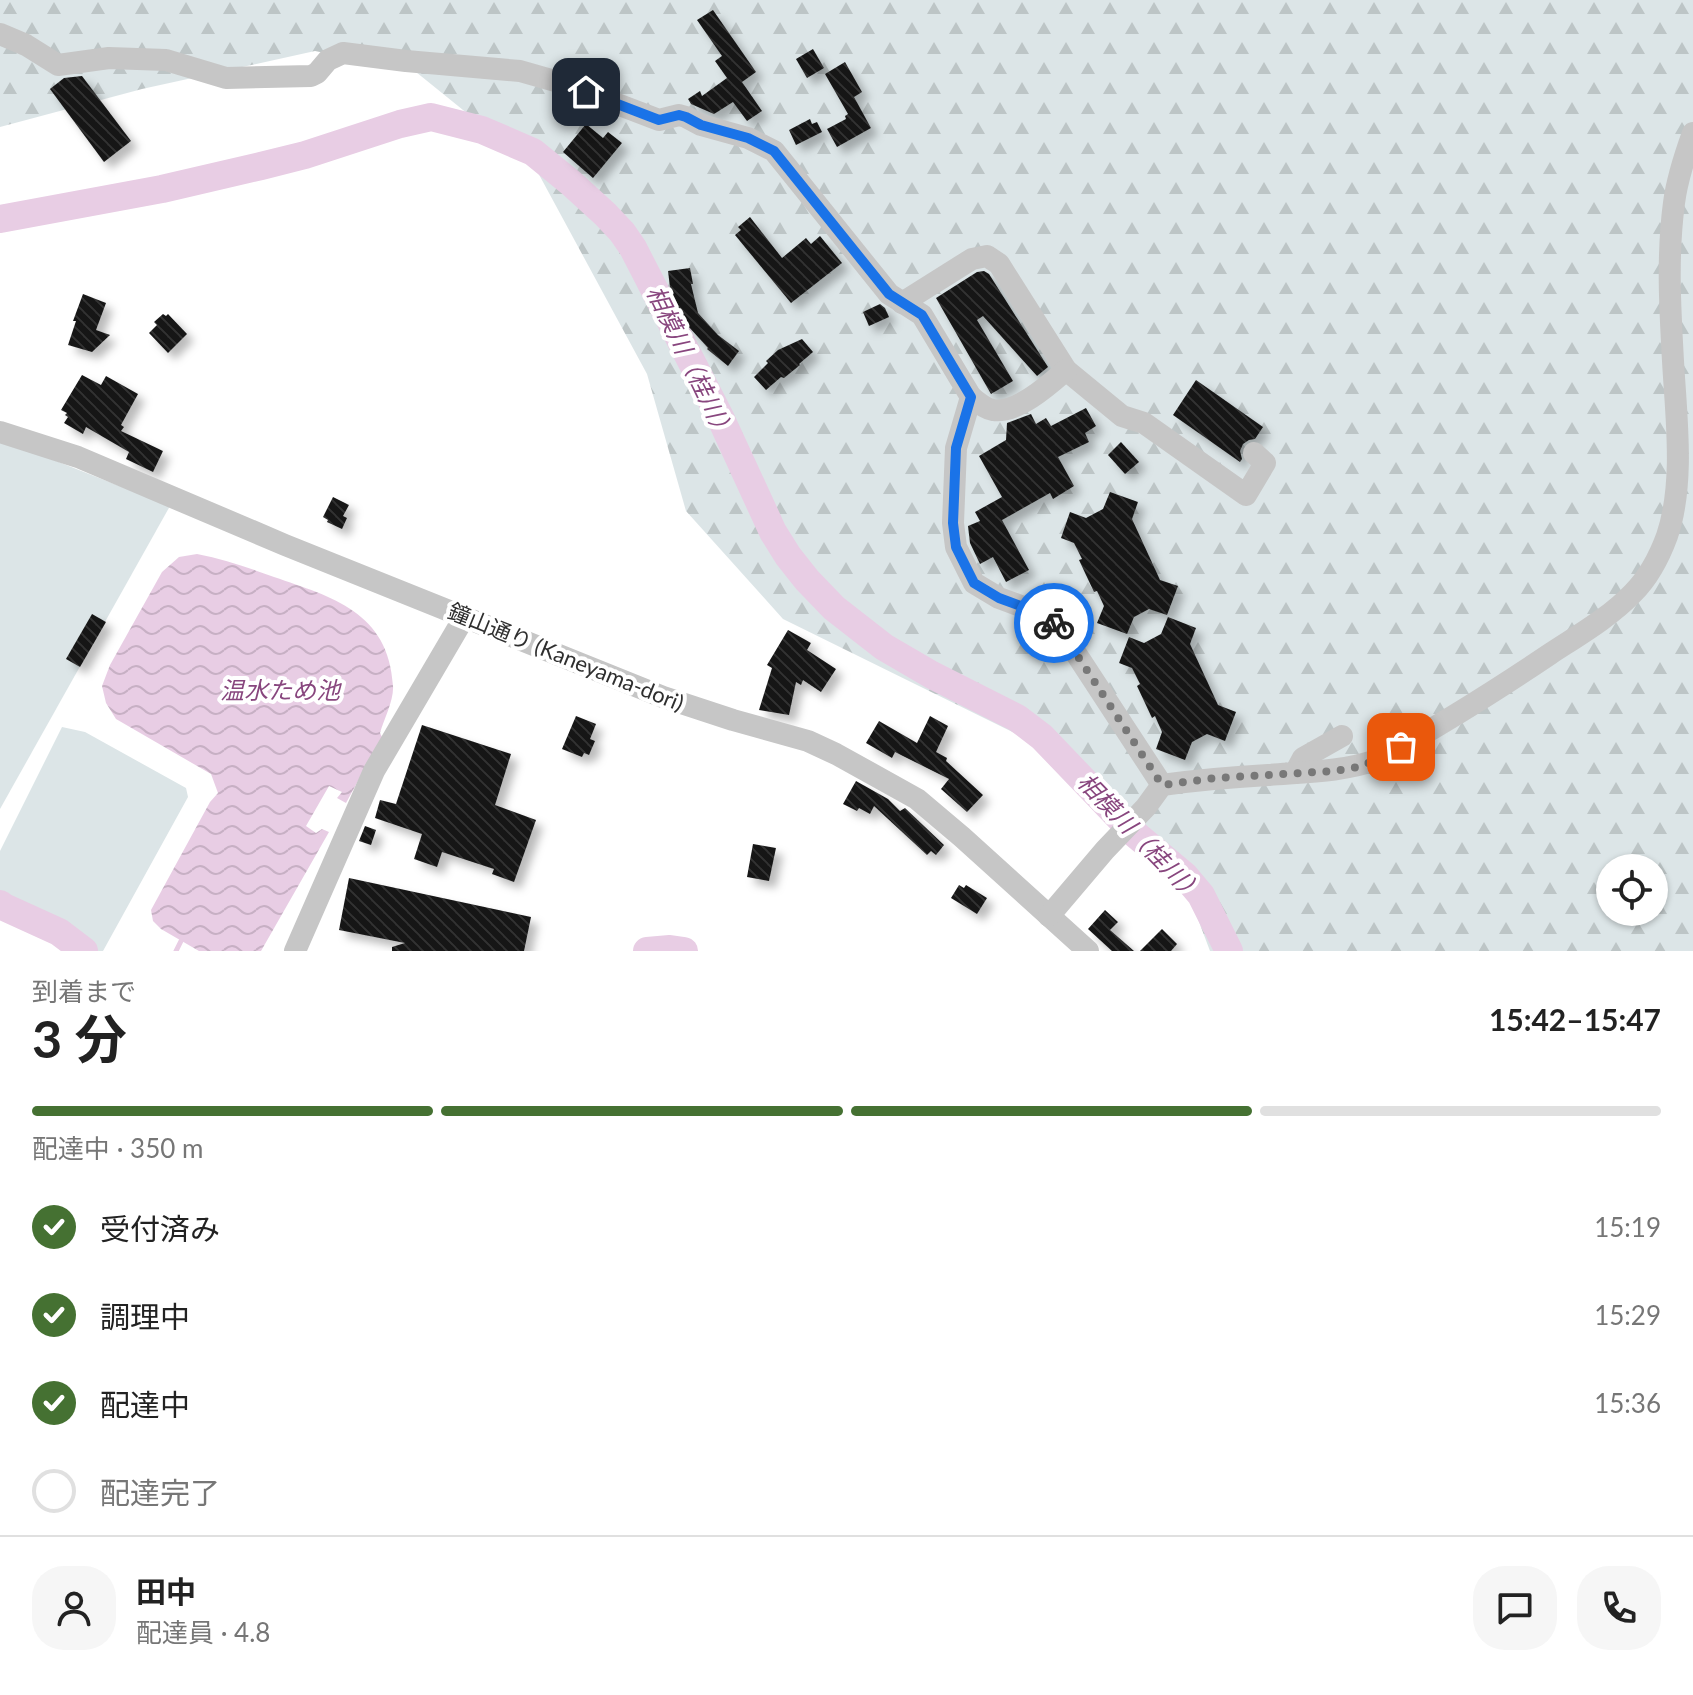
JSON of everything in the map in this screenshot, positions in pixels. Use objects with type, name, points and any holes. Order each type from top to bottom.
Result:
[{"type":"street","points":[[0,34],[26,45],[58,65],[109,58],[166,60],[226,78],[311,76],[328,60],[343,53],[520,71],[562,83],[659,120],[679,115],[686,117],[701,125],[748,138],[774,151],[889,294],[922,315],[971,397],[989,410],[1005,411],[1045,389],[1066,370]]},
{"type":"street","points":[[1049,916],[1162,785],[1216,778],[1335,771],[1379,759],[1502,687],[1616,609],[1635,591],[1667,537],[1675,505],[1678,464],[1669,272],[1674,200],[1693,133]]},
{"type":"street","points":[[902,303],[972,259],[987,256],[999,264],[1066,370],[1122,416],[1144,423],[1246,495],[1265,463],[1254,453]]},
{"type":"street","points":[[971,397],[956,448],[953,523],[956,547],[974,583],[999,598],[1045,615],[1058,626],[1162,785]]},
{"type":"street","name":"鐘山通り (Kaneyama-dori)","points":[[0,432],[78,457],[285,545],[663,697],[808,741],[917,799],[1049,916],[1065,943],[1088,951]]},
{"type":"street","points":[[295,951],[374,771],[465,616]]},
{"type":"street","points":[[1295,773],[1303,758],[1342,736]]},
{"type":"green space","points":[[0,0],[1693,0],[1693,951],[1210,951],[1178,866],[1071,761],[783,619],[686,511],[647,374],[536,169],[416,72],[315,51],[142,89],[0,127]]},
{"type":"green space","points":[[0,442],[170,506],[0,809]]},
{"type":"green space","points":[[62,727],[85,732],[186,788],[188,797],[103,951],[88,951],[54,926],[5,904],[0,897],[0,851]]},
{"type":"water","name":"温水ため池","points":[[197,554],[246,567],[316,592],[354,611],[369,624],[381,641],[389,661],[393,691],[380,733],[382,737],[346,803],[337,798],[342,792],[329,786],[306,826],[316,833],[322,829],[329,832],[261,951],[199,951],[153,921],[151,910],[210,802],[218,793],[211,774],[116,719],[106,703],[102,686],[110,665],[162,572],[179,557]]},
{"type":"building","points":[[713,10],[756,72],[742,82],[762,111],[747,121],[733,102],[714,114],[691,104],[688,99],[700,91],[702,96],[727,78],[715,61],[722,56],[697,20]]},
{"type":"building","points":[[813,49],[824,68],[807,78],[796,59]]},
{"type":"building","points":[[845,62],[862,92],[854,97],[871,128],[837,147],[827,129],[846,119],[848,114],[825,74]]},
{"type":"building","points":[[82,76],[131,141],[104,162],[50,89],[64,78]]},
{"type":"building","points":[[810,119],[812,124],[817,122],[822,132],[796,145],[789,130]]},
{"type":"building","points":[[586,124],[603,138],[608,132],[622,143],[593,178],[563,152]]},
{"type":"building","points":[[750,217],[782,258],[806,238],[811,244],[820,236],[842,263],[791,303],[735,235],[741,230],[738,227]]},
{"type":"building","points":[[690,268],[698,313],[718,335],[739,351],[728,366],[707,349],[678,315],[668,271]]},
{"type":"building","points":[[977,272],[989,274],[1048,367],[1037,376],[983,316],[977,320],[1013,381],[991,394],[936,298]]},
{"type":"building","points":[[83,294],[106,303],[96,330],[110,335],[92,352],[68,345]]},
{"type":"building","points":[[880,304],[889,317],[869,326],[863,312]]},
{"type":"building","points":[[163,314],[168,314],[187,334],[168,353],[149,333],[157,325],[154,322]]},
{"type":"building","points":[[802,339],[813,352],[766,390],[754,377],[778,350]]},
{"type":"building","points":[[82,375],[101,385],[106,376],[138,394],[121,425],[124,427],[121,431],[163,451],[153,472],[126,459],[129,452],[86,427],[83,434],[64,423],[68,417],[61,410]]},
{"type":"building","points":[[1196,380],[1263,427],[1255,439],[1243,444],[1240,462],[1173,415]]},
{"type":"building","points":[[1086,408],[1096,426],[1085,433],[1089,442],[1058,457],[1074,486],[1053,499],[1050,493],[1002,520],[1029,570],[1006,582],[993,557],[980,564],[970,543],[968,526],[980,521],[975,512],[1002,497],[979,456],[1006,440],[1007,423],[1031,414],[1036,424],[1046,418],[1051,426]]},
{"type":"building","points":[[1121,442],[1139,462],[1125,474],[1108,455]]},
{"type":"building","points":[[1110,492],[1138,502],[1132,519],[1160,580],[1178,586],[1167,615],[1149,609],[1134,617],[1127,634],[1097,623],[1104,606],[1097,591],[1094,592],[1074,543],[1061,538],[1070,512],[1086,518],[1103,509]]},
{"type":"building","points":[[333,497],[349,505],[343,516],[347,518],[342,529],[323,517]]},
{"type":"building","points":[[92,614],[106,622],[80,667],[66,659]]},
{"type":"building","points":[[1168,617],[1196,628],[1190,644],[1218,705],[1236,712],[1225,741],[1207,734],[1192,742],[1185,760],[1156,749],[1162,732],[1137,686],[1140,684],[1132,668],[1119,663],[1129,637],[1144,643],[1161,634]]},
{"type":"building","points":[[788,630],[811,643],[807,650],[836,669],[821,692],[803,680],[801,685],[796,682],[789,715],[759,710],[772,668],[767,665]]},
{"type":"building","points":[[576,716],[596,724],[590,739],[595,741],[589,755],[584,753],[582,757],[562,749]]},
{"type":"building","points":[[930,716],[948,726],[936,752],[947,758],[946,761],[983,795],[967,812],[941,789],[949,779],[895,752],[892,758],[866,743],[879,721],[917,743]]},
{"type":"building","points":[[422,725],[511,754],[495,805],[536,820],[514,882],[492,874],[494,869],[442,852],[437,867],[414,859],[422,834],[375,818],[380,800],[396,804]]},
{"type":"building","points":[[856,781],[888,799],[900,811],[905,808],[944,845],[936,855],[931,851],[927,855],[874,806],[870,814],[843,804]]},
{"type":"building","points":[[365,826],[376,830],[371,845],[359,841]]},
{"type":"building","points":[[753,844],[776,848],[769,881],[747,877]]},
{"type":"building","points":[[349,878],[531,917],[524,951],[392,951],[392,947],[405,943],[339,930]]},
{"type":"building","points":[[959,885],[964,888],[966,885],[987,898],[977,914],[951,898]]},
{"type":"building","points":[[1105,910],[1118,922],[1110,930],[1134,951],[1112,951],[1088,929]]},
{"type":"building","points":[[1162,929],[1177,944],[1171,951],[1140,951]]},
{"type":"waterway","name":"相模川（桂川）","points":[[0,219],[162,189],[261,166],[431,117],[482,130],[533,152],[605,214],[633,248],[721,419],[773,532],[807,580],[834,608],[884,647],[1017,718],[1042,737],[1135,834],[1185,876],[1201,895],[1229,951]]},
{"type":"waterway","points":[[0,904],[59,932],[84,951]]},
{"type":"waterway","points":[[176,951],[181,941]]},
{"type":"waterway","points":[[647,951],[684,951]]},
{"type":"way so far","points":[[1054,623],[1162,785],[1216,778],[1335,771],[1358,767],[1401,747]]},
{"type":"route","points":[[586,92],[659,120],[679,115],[686,117],[701,125],[748,138],[774,151],[889,294],[922,315],[971,397],[956,448],[953,523],[956,547],[974,583],[999,598],[1045,615],[1054,623]]}]
